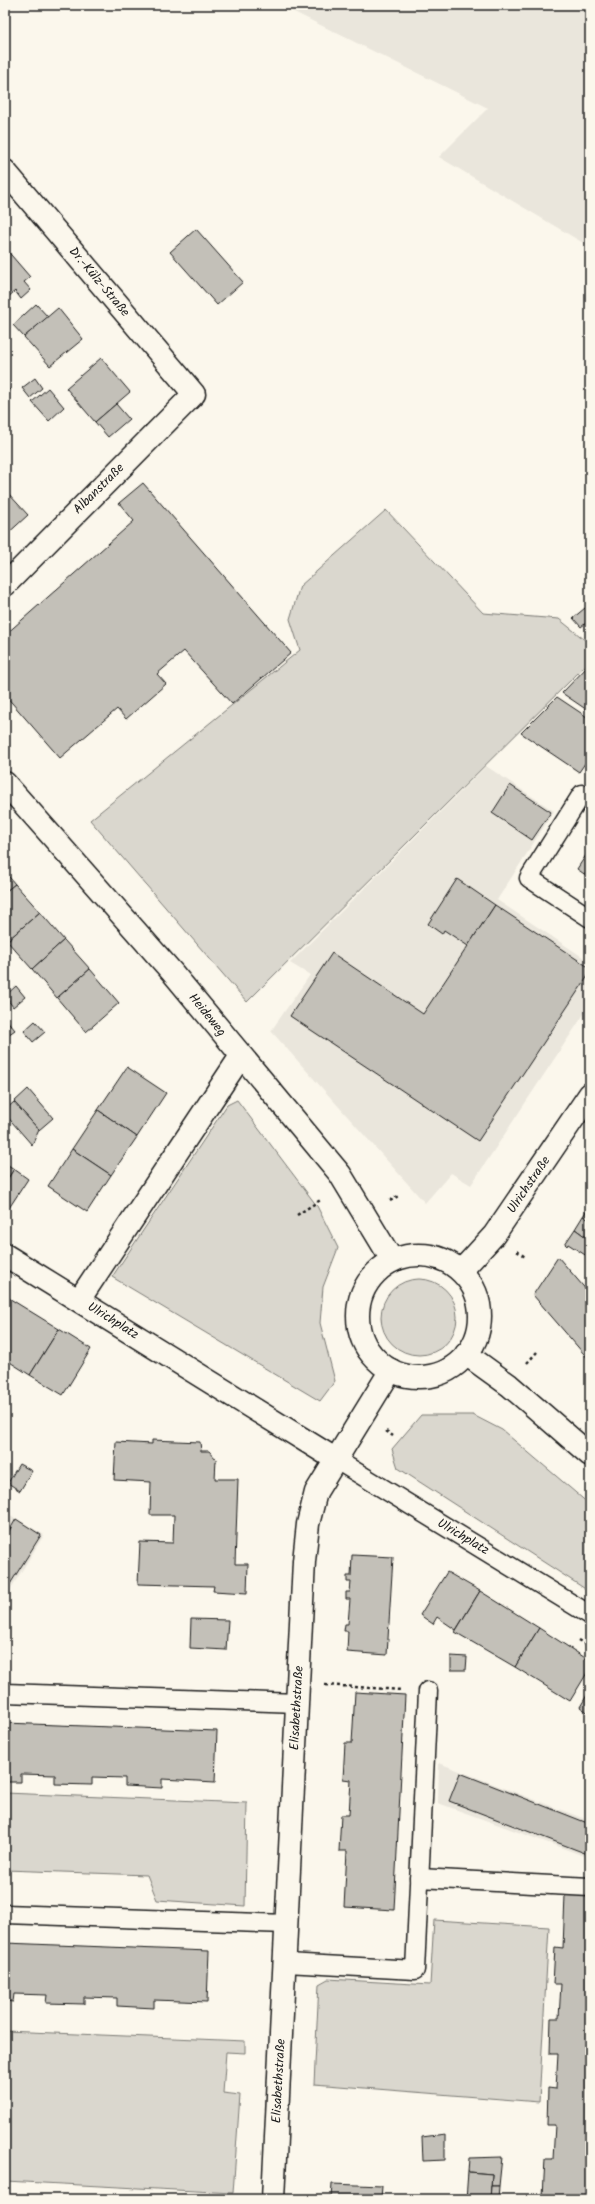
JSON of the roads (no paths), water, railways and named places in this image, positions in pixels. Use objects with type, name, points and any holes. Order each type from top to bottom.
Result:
[{"type":"street","name":"Dr.-Külz-Straße","points":[[5,171],[194,394]]},
{"type":"street","name":"Albanstraße","points":[[5,585],[194,394]]},
{"type":"street","name":"Heideweg","points":[[5,783],[172,972],[340,1174],[392,1260]]},
{"type":"street","name":"Ulrichplatz","points":[[241,1056],[79,1300],[335,1459]]},
{"type":"street","name":"Ulrichstraße","points":[[460,1271],[494,1235],[590,1094]]},
{"type":"street","points":[[5,1255],[79,1300]]},
{"type":"street","points":[[410,1255],[428,1255],[445,1260],[460,1271],[472,1285],[479,1302],[480,1321],[476,1338],[466,1354],[454,1366],[439,1373],[423,1377],[406,1375],[391,1370],[375,1358],[364,1343],[358,1324],[358,1305],[365,1287],[376,1272],[392,1260],[410,1255]]},
{"type":"street","points":[[466,1354],[509,1385],[590,1455]]},
{"type":"street","points":[[335,1459],[391,1370]]},
{"type":"street","name":"Elisabethstraße","points":[[273,2199],[286,1963],[304,1561],[308,1524],[316,1492],[335,1459]]},
{"type":"lane","points":[[582,794],[529,878],[590,918]]},
{"type":"lane","name":"Ulrichplatz","points":[[335,1459],[590,1615]]},
{"type":"lane","points":[[286,1963],[415,1970],[428,1691]]},
{"type":"lane","points":[[5,1693],[297,1703]]},
{"type":"lane","points":[[419,1878],[590,1887]]},
{"type":"lane","points":[[5,1914],[287,1924]]}]
